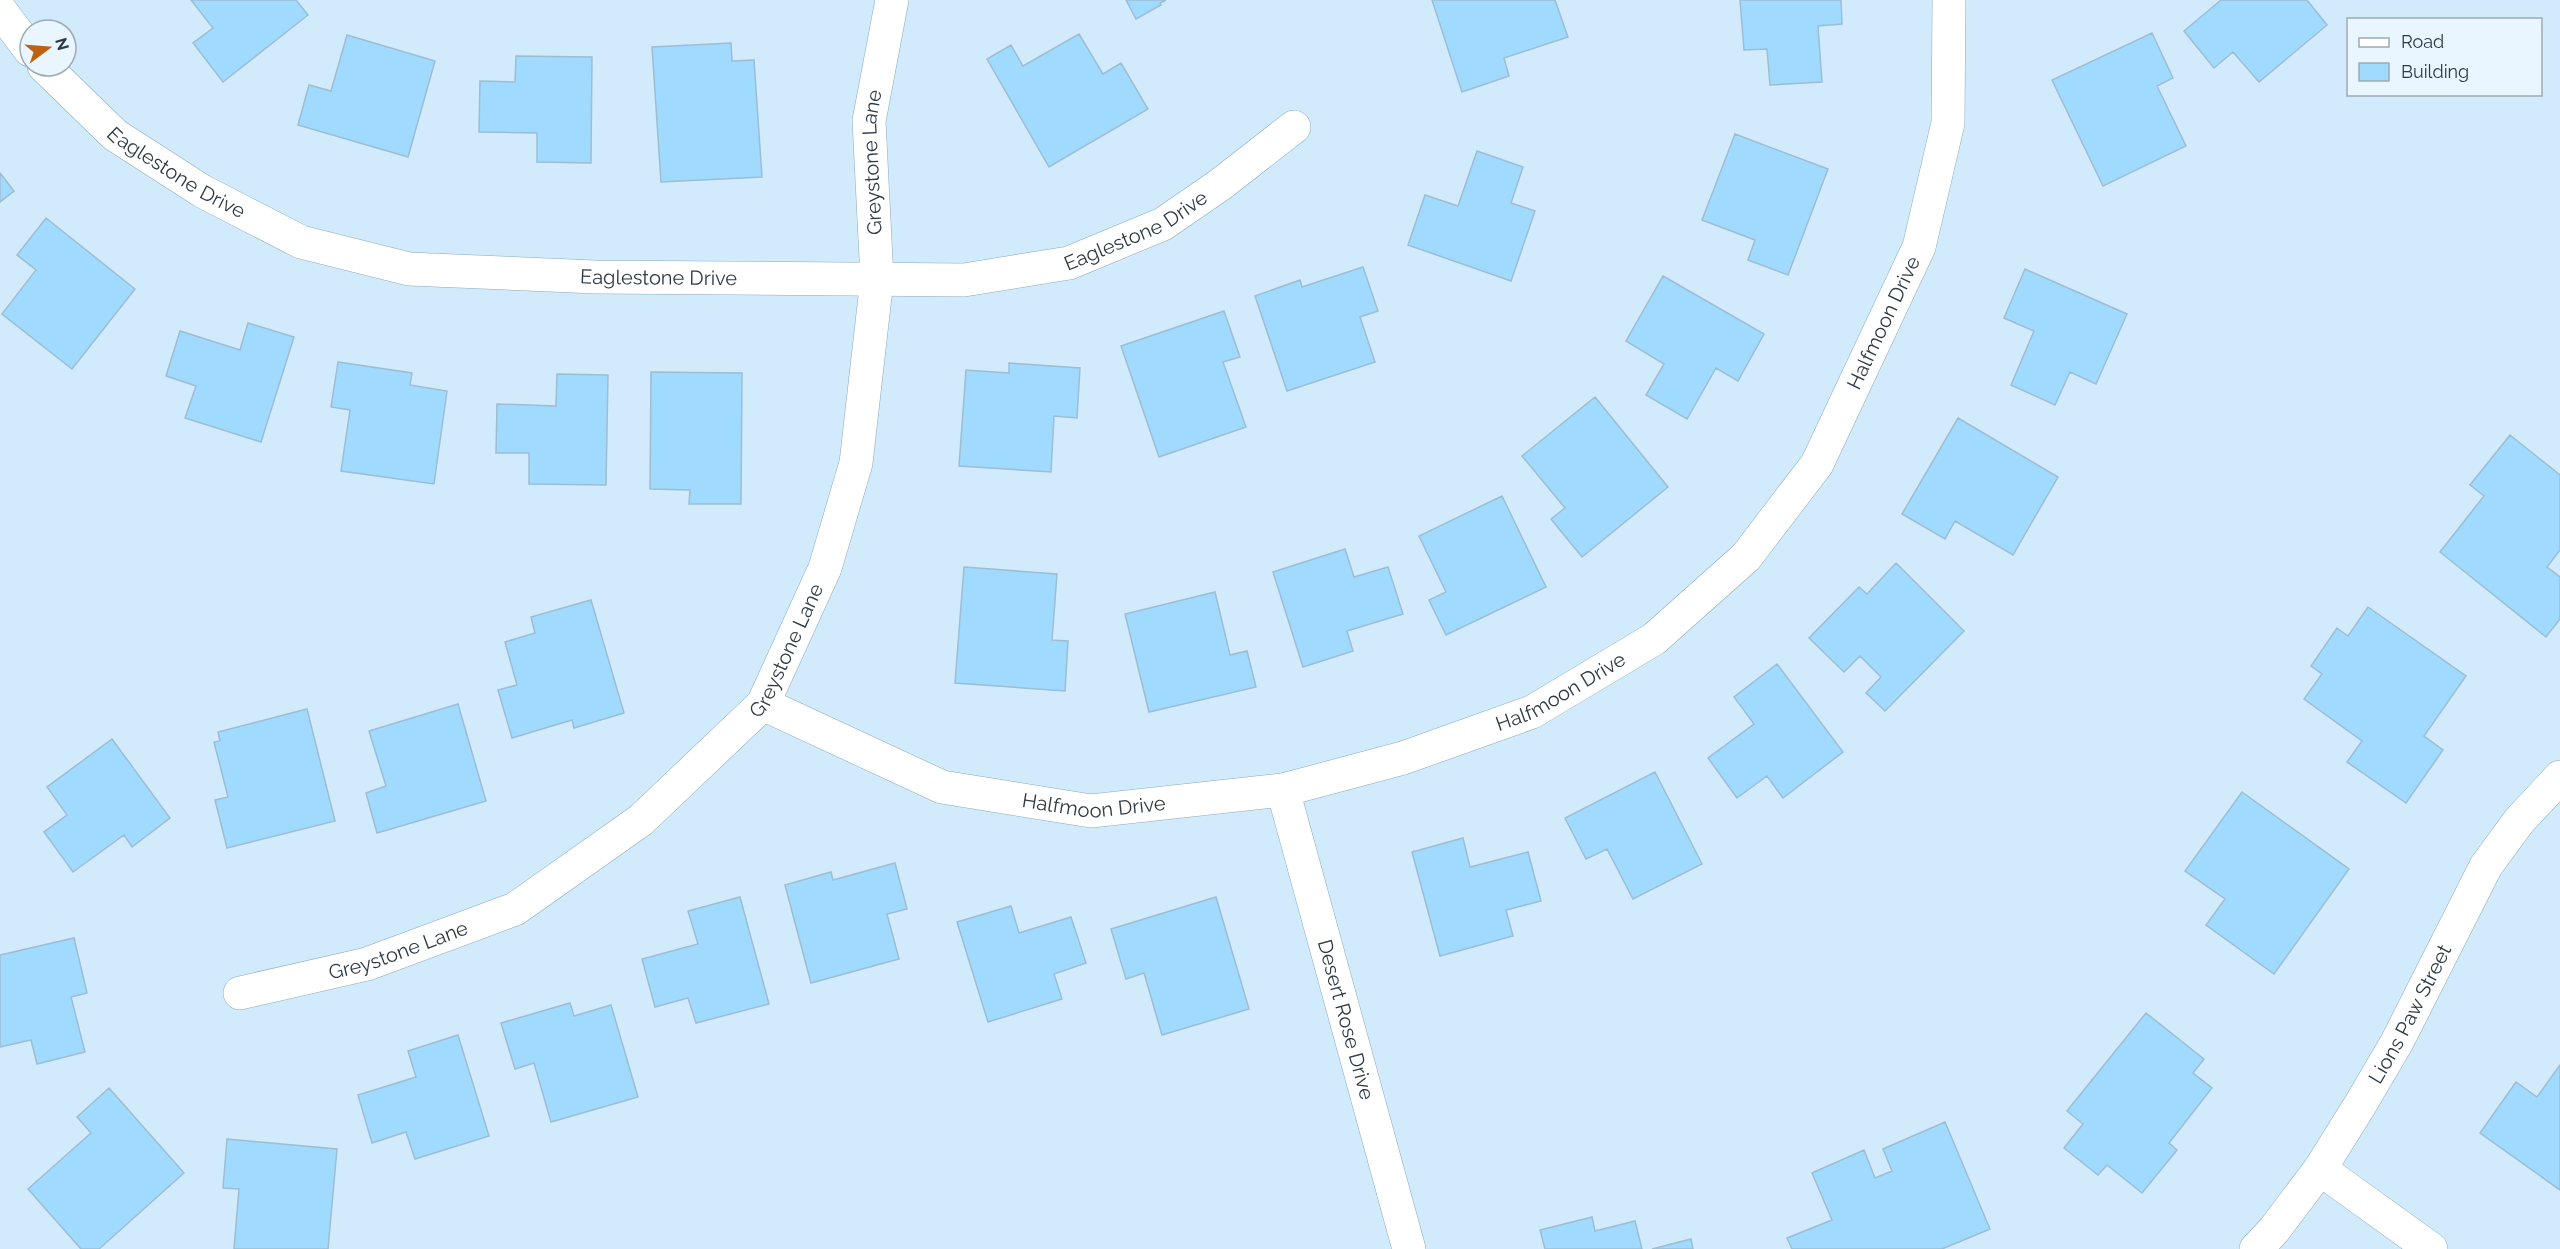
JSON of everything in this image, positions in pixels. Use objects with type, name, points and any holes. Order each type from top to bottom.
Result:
[{"type":"street","name":"Greystone Lane","points":[[240,993],[367,964],[515,909],[641,820],[763,704],[825,568],[856,463],[877,279],[869,121],[892,0]]},
{"type":"street","name":"Halfmoon Drive","points":[[763,704],[942,787],[1091,811],[1283,790],[1403,758],[1532,712],[1654,639],[1746,557],[1817,465],[1919,247],[1948,123],[1949,0]]},
{"type":"street","points":[[0,10],[18,34]]},
{"type":"street","name":"Eaglestone Drive","points":[[56,78],[115,135],[202,191],[301,242],[409,269],[595,277],[964,280],[1069,263],[1163,224],[1221,184],[1294,127]]},
{"type":"street","name":"Lions Paw Street","points":[[2256,1249],[2274,1230],[2320,1169],[2397,1042],[2486,867],[2519,820],[2560,777]]},
{"type":"street","name":"Desert Rose Drive","points":[[1283,790],[1409,1249]]},
{"type":"street","points":[[2320,1169],[2431,1249]]},
{"type":"building","points":[[191,0],[296,0],[308,15],[223,82],[193,43],[213,28]]},
{"type":"building","points":[[1126,0],[1166,0],[1136,19]]},
{"type":"building","points":[[1432,0],[1555,0],[1568,37],[1504,58],[1509,76],[1462,92]]},
{"type":"building","points":[[1740,0],[1841,0],[1842,24],[1818,26],[1822,82],[1770,85],[1767,49],[1744,50]]},
{"type":"building","points":[[2221,0],[2307,0],[2327,25],[2259,82],[2233,52],[2214,68],[2184,31]]},
{"type":"building","points":[[2152,33],[2173,78],[2157,86],[2186,146],[2103,186],[2052,80]]},
{"type":"building","points":[[1079,34],[1103,74],[1121,63],[1148,109],[1049,167],[987,59],[1011,45],[1023,66]]},
{"type":"building","points":[[347,35],[435,61],[408,157],[298,125],[309,85],[331,91]]},
{"type":"building","points":[[731,43],[732,61],[754,60],[762,177],[661,182],[652,47]]},
{"type":"building","points":[[516,56],[592,57],[591,163],[537,162],[537,133],[479,132],[480,81],[515,82]]},
{"type":"building","points":[[1735,134],[1828,169],[1788,275],[1748,260],[1755,240],[1702,220]]},
{"type":"building","points":[[1477,151],[1523,167],[1511,203],[1535,211],[1511,281],[1408,245],[1425,195],[1458,206]]},
{"type":"building","points":[[0,173],[14,191],[0,202]]},
{"type":"building","points":[[46,218],[135,289],[72,369],[2,314],[36,270],[17,255]]},
{"type":"building","points":[[1363,267],[1378,311],[1360,317],[1375,362],[1287,391],[1255,296],[1300,280],[1302,287]]},
{"type":"building","points":[[2025,269],[2127,314],[2096,384],[2070,372],[2055,405],[2011,385],[2034,331],[2004,318]]},
{"type":"building","points":[[1663,276],[1764,334],[1738,381],[1716,368],[1687,419],[1646,395],[1664,364],[1626,341]]},
{"type":"building","points":[[1224,311],[1240,357],[1223,362],[1246,427],[1159,457],[1121,346]]},
{"type":"building","points":[[248,323],[294,337],[261,442],[185,418],[196,386],[166,376],[180,331],[240,350]]},
{"type":"building","points":[[338,362],[412,373],[410,385],[447,391],[434,484],[341,471],[350,410],[331,407]]},
{"type":"building","points":[[1009,363],[1080,368],[1077,418],[1054,416],[1051,472],[959,466],[966,370],[1009,373]]},
{"type":"building","points":[[651,372],[742,373],[741,504],[689,504],[690,490],[650,489]]},
{"type":"building","points":[[557,374],[608,375],[606,485],[529,484],[529,453],[496,453],[497,404],[556,406]]},
{"type":"building","points":[[1595,397],[1668,487],[1582,557],[1551,519],[1565,508],[1522,456]]},
{"type":"building","points":[[1958,418],[2058,477],[2013,555],[1955,521],[1945,539],[1902,514]]},
{"type":"building","points":[[2510,435],[2560,475],[2560,550],[2547,567],[2560,577],[2560,619],[2546,637],[2440,552],[2484,496],[2470,485]]},
{"type":"building","points":[[1502,496],[1546,587],[1446,635],[1429,600],[1446,592],[1419,536]]},
{"type":"building","points":[[1345,549],[1354,577],[1388,567],[1403,614],[1347,631],[1353,651],[1303,667],[1273,572]]},
{"type":"building","points":[[1896,563],[1964,631],[1885,711],[1866,693],[1881,677],[1860,656],[1844,672],[1809,638],[1859,587],[1867,594]]},
{"type":"building","points":[[964,567],[1057,574],[1052,640],[1068,641],[1065,691],[955,683]]},
{"type":"building","points":[[1215,592],[1230,655],[1247,651],[1256,687],[1149,712],[1125,614]]},
{"type":"building","points":[[591,600],[624,713],[574,728],[572,720],[512,738],[498,690],[517,685],[505,642],[535,633],[531,617]]},
{"type":"building","points":[[2368,607],[2466,676],[2424,736],[2443,750],[2406,803],[2347,762],[2362,741],[2304,699],[2322,674],[2311,666],[2337,628],[2348,636]]},
{"type":"building","points":[[1777,664],[1843,752],[1783,798],[1767,776],[1737,798],[1708,758],[1754,724],[1734,697]]},
{"type":"building","points":[[458,704],[486,801],[377,833],[366,793],[386,786],[369,731]]},
{"type":"building","points":[[307,709],[335,821],[227,848],[215,800],[228,797],[214,742],[220,741],[218,732]]},
{"type":"building","points":[[112,739],[170,818],[132,847],[124,835],[73,872],[44,832],[67,815],[47,787]]},
{"type":"building","points":[[1655,772],[1702,864],[1633,899],[1607,849],[1586,859],[1565,818]]},
{"type":"building","points":[[2242,792],[2349,869],[2274,974],[2206,925],[2225,899],[2185,871]]},
{"type":"building","points":[[1463,838],[1470,867],[1528,852],[1541,901],[1506,910],[1513,936],[1440,956],[1412,852]]},
{"type":"building","points":[[895,863],[907,909],[887,914],[899,959],[811,983],[785,885],[831,872],[833,880]]},
{"type":"building","points":[[740,897],[769,1004],[696,1023],[688,998],[655,1007],[642,959],[698,944],[688,911]]},
{"type":"building","points":[[1216,897],[1249,1009],[1162,1035],[1144,973],[1126,979],[1111,929]]},
{"type":"building","points":[[1011,906],[1019,933],[1071,917],[1086,963],[1054,974],[1062,999],[988,1022],[957,922]]},
{"type":"building","points":[[74,938],[87,993],[71,997],[85,1052],[37,1064],[31,1040],[0,1047],[0,955]]},
{"type":"building","points":[[570,1003],[574,1016],[611,1005],[638,1097],[551,1122],[534,1063],[515,1069],[501,1023]]},
{"type":"building","points":[[2146,1013],[2204,1059],[2193,1073],[2212,1088],[2169,1143],[2177,1150],[2142,1193],[2107,1165],[2098,1175],[2064,1148],[2083,1124],[2067,1111]]},
{"type":"building","points":[[458,1035],[489,1136],[415,1159],[406,1132],[372,1143],[358,1095],[416,1077],[408,1051]]},
{"type":"building","points":[[2560,1065],[2560,1190],[2480,1133],[2516,1082],[2537,1097]]},
{"type":"building","points":[[109,1088],[184,1173],[99,1249],[81,1249],[28,1189],[91,1133],[77,1117]]},
{"type":"building","points":[[1945,1122],[1990,1229],[1942,1249],[1792,1249],[1787,1238],[1832,1220],[1812,1173],[1864,1150],[1875,1178],[1892,1171],[1883,1149]]},
{"type":"building","points":[[227,1139],[337,1149],[328,1249],[234,1249],[239,1189],[223,1188]]},
{"type":"building","points":[[1592,1217],[1595,1231],[1635,1221],[1642,1249],[1545,1249],[1540,1230]]},
{"type":"building","points":[[1691,1239],[1693,1249],[1652,1249]]}]
